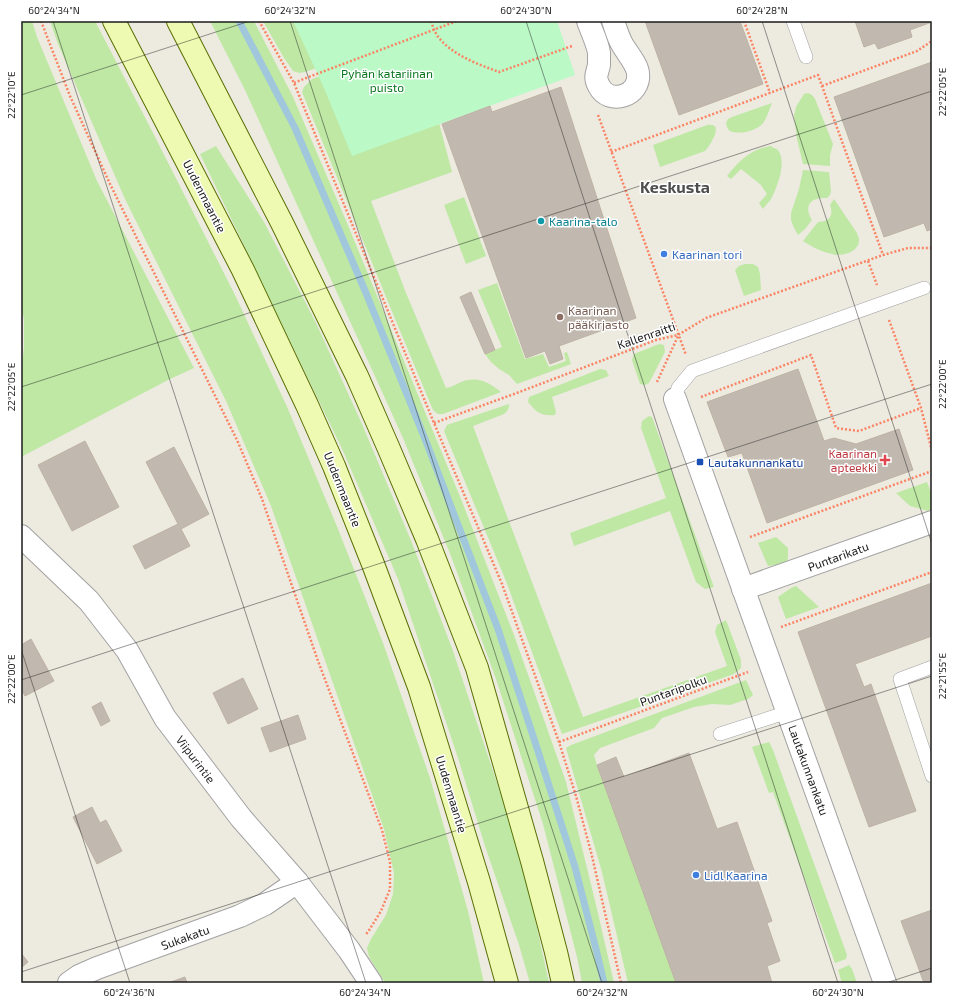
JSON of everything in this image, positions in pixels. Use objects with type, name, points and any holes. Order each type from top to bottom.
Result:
[{"type":"main road","name":"Uudenmaantie","points":[[114,21],[243,270],[334,466],[374,564],[419,687],[476,874],[507,983]]},
{"type":"main road","points":[[178,21],[282,223],[357,376],[427,539],[477,668],[532,861],[563,983]]},
{"type":"street","points":[[588,21],[599,52],[599,66],[596,73],[596,81],[605,93],[612,97],[620,97],[627,95],[633,90],[638,83],[638,75],[637,68],[621,42],[613,21]]},
{"type":"street","name":"Lautakunnankatu","points":[[675,399],[885,983]]},
{"type":"street","name":"Puntarikatu","points":[[743,589],[932,522]]},
{"type":"street","name":"Viipurintie","points":[[21,536],[89,601],[127,650],[165,718],[241,818],[297,882],[349,950],[371,983]]},
{"type":"street","name":"Sukakatu","points":[[69,983],[79,976],[97,968],[240,916],[265,904],[297,882]]},
{"type":"lane","points":[[793,21],[806,57]]},
{"type":"lane","points":[[675,399],[678,388],[692,371],[924,288]]},
{"type":"lane","points":[[932,667],[900,679],[932,776]]},
{"type":"lane","points":[[720,734],[788,712]]},
{"type":"path","points":[[41,21],[70,96],[110,184],[237,440],[262,500],[318,661],[382,830],[390,862],[390,889],[381,911],[368,932],[349,950]]},
{"type":"path","points":[[259,21],[294,83],[502,584],[559,742],[576,796],[592,856],[621,983]]},
{"type":"path","points":[[431,21],[439,38],[452,50],[474,62],[499,72],[572,46]]},
{"type":"path","points":[[294,83],[457,21]]},
{"type":"path","points":[[744,21],[770,93]]},
{"type":"path","points":[[822,86],[917,50],[932,41]]},
{"type":"path","points":[[611,152],[818,75],[883,255]]},
{"type":"path","points":[[595,109],[678,335]]},
{"type":"path","name":"Kallenraitti","points":[[434,423],[656,340],[678,335],[706,318],[883,255],[908,248],[932,248]]},
{"type":"path","points":[[868,261],[921,408],[932,451]]},
{"type":"path","points":[[701,397],[811,355],[836,428],[860,431],[921,408]]},
{"type":"path","points":[[749,538],[932,471]]},
{"type":"path","points":[[781,627],[932,572]]},
{"type":"path","name":"Puntaripolku","points":[[559,742],[750,671],[773,669]]},
{"type":"green space","points":[[21,21],[32,21],[37,37],[97,181],[194,368],[21,457],[21,375],[24,348],[24,319],[21,306]]},
{"type":"green space","points":[[50,21],[95,21],[235,295],[288,409],[383,643],[430,778],[468,911],[484,983],[385,983],[369,957],[367,948],[386,915],[393,894],[394,873],[384,829],[271,506],[227,403],[125,199],[58,44]]},
{"type":"green space","points":[[210,21],[254,21],[293,97],[347,223],[461,499],[514,635],[566,782],[614,983],[582,983],[577,957],[543,824],[496,679],[451,556],[403,438],[245,90]]},
{"type":"green space","points":[[263,21],[425,21],[423,29],[299,73],[293,71],[284,58]]},
{"type":"green space","name":"Pyhän katariinan puisto","points":[[293,21],[557,21],[575,75],[352,156],[324,88]]},
{"type":"green space","points":[[423,38],[439,123],[452,172],[371,201],[406,293],[446,388],[467,380],[478,380],[492,385],[501,392],[443,414],[438,414],[433,410],[302,92],[304,87],[312,79]]},
{"type":"green space","points":[[808,93],[815,99],[833,144],[830,155],[830,166],[803,164],[797,139],[794,116],[796,107],[804,94]]},
{"type":"green space","points":[[772,103],[764,121],[757,128],[748,132],[738,133],[730,131],[728,128],[726,123],[728,119]]},
{"type":"green space","points":[[707,125],[712,125],[716,130],[713,139],[705,151],[660,167],[653,145]]},
{"type":"green space","points":[[216,146],[264,222],[316,323],[362,424],[412,543],[453,651],[507,813],[532,905],[549,983],[530,983],[458,758],[398,579],[344,453],[200,154]]},
{"type":"green space","points":[[771,146],[777,149],[780,154],[782,167],[771,199],[763,209],[759,203],[767,194],[761,185],[741,169],[731,179],[727,176],[746,156],[764,147]]},
{"type":"green space","points":[[803,170],[829,172],[831,191],[827,198],[817,199],[810,203],[808,210],[812,220],[798,235],[791,220],[791,213],[799,189]]},
{"type":"green space","points":[[464,197],[486,256],[466,264],[444,205]]},
{"type":"green space","points":[[834,199],[859,238],[859,244],[854,250],[841,255],[825,252],[803,241],[818,222],[828,220],[830,218],[830,205]]},
{"type":"green space","points":[[753,264],[758,267],[761,290],[744,296],[735,270],[739,266]]},
{"type":"green space","points":[[497,283],[525,359],[543,354],[549,367],[566,361],[564,353],[567,352],[571,364],[517,384],[509,375],[491,362],[485,354],[502,347],[478,290]]},
{"type":"green space","points":[[659,344],[664,345],[665,352],[649,383],[645,385],[640,384],[632,360],[634,354]]},
{"type":"green space","points":[[600,369],[606,370],[609,376],[552,397],[556,412],[555,415],[540,413],[528,402],[529,397]]},
{"type":"green space","points":[[509,404],[508,409],[504,414],[473,426],[583,717],[727,666],[715,632],[717,625],[726,620],[741,660],[741,668],[734,674],[562,734],[506,581],[444,431],[447,425]]},
{"type":"green space","points":[[649,416],[652,417],[714,587],[705,589],[696,582],[670,511],[574,546],[570,533],[666,498],[641,428],[642,421]]},
{"type":"green space","points":[[927,482],[932,495],[932,509],[928,511],[910,506],[896,493]]},
{"type":"green space","points":[[776,537],[788,548],[787,562],[768,566],[758,543]]},
{"type":"green space","points":[[796,586],[819,607],[786,619],[778,597]]},
{"type":"green space","points":[[746,680],[753,695],[748,699],[730,705],[712,704],[694,707],[662,718],[654,728],[600,748],[594,755],[676,983],[628,983],[602,872],[566,748]]},
{"type":"green space","points":[[769,742],[847,955],[846,959],[835,963],[773,792],[769,793],[752,747]]},
{"type":"green space","points":[[849,965],[857,983],[842,983],[838,970]]},
{"type":"building","points":[[645,21],[740,21],[763,84],[679,115]]},
{"type":"building","points":[[855,21],[932,22],[910,30],[912,37],[878,49],[875,43],[864,47]]},
{"type":"building","points":[[932,62],[932,229],[927,231],[924,223],[884,237],[834,97]]},
{"type":"building","name":"Kaarina-talo","points":[[561,87],[636,318],[559,346],[563,359],[550,364],[545,351],[526,358],[442,124],[490,106],[492,112]]},
{"type":"building","points":[[471,292],[495,350],[485,354],[460,297]]},
{"type":"building","points":[[798,369],[824,441],[834,438],[856,444],[899,429],[913,470],[767,523],[742,453],[728,457],[707,402]]},
{"type":"building","points":[[85,441],[119,507],[72,531],[38,465]]},
{"type":"building","points":[[174,447],[209,514],[181,529],[190,546],[145,569],[133,546],[178,524],[146,462]]},
{"type":"building","points":[[932,583],[932,636],[855,664],[864,687],[871,684],[916,811],[869,827],[798,632]]},
{"type":"building","points":[[31,639],[54,681],[25,696],[21,689],[21,645]]},
{"type":"building","points":[[243,678],[258,709],[228,724],[213,693]]},
{"type":"building","points":[[101,702],[110,721],[101,726],[92,707]]},
{"type":"building","points":[[298,715],[306,739],[270,752],[261,728]]},
{"type":"building","name":"Lidl Kaarina","points":[[689,753],[717,829],[737,822],[772,921],[767,923],[780,961],[767,966],[772,983],[676,983],[597,765],[616,757],[624,777]]},
{"type":"building","points":[[92,807],[100,823],[106,820],[122,851],[97,864],[73,817]]},
{"type":"building","points":[[932,910],[932,983],[924,983],[901,921]]},
{"type":"building","points":[[21,953],[28,962],[21,968]]},
{"type":"building","points":[[185,977],[187,983],[168,983]]},
{"type":"waterway","points":[[239,21],[295,128],[366,293],[427,444],[498,629],[575,867],[604,983]]},
{"type":"place","name":"Kaarina-talo","points":[[541,221]]},
{"type":"place","name":"Kaarinan tori","points":[[664,254]]},
{"type":"place","name":"Kaarinan pääkirjasto","points":[[560,317]]},
{"type":"place","name":"Kaarinan apteekki","points":[[885,460]]},
{"type":"place","name":"Lautakunnankatu","points":[[700,462]]},
{"type":"place","name":"Lidl Kaarina","points":[[696,875]]},
{"type":"district","name":"Keskusta","points":[[675,186]]}]
